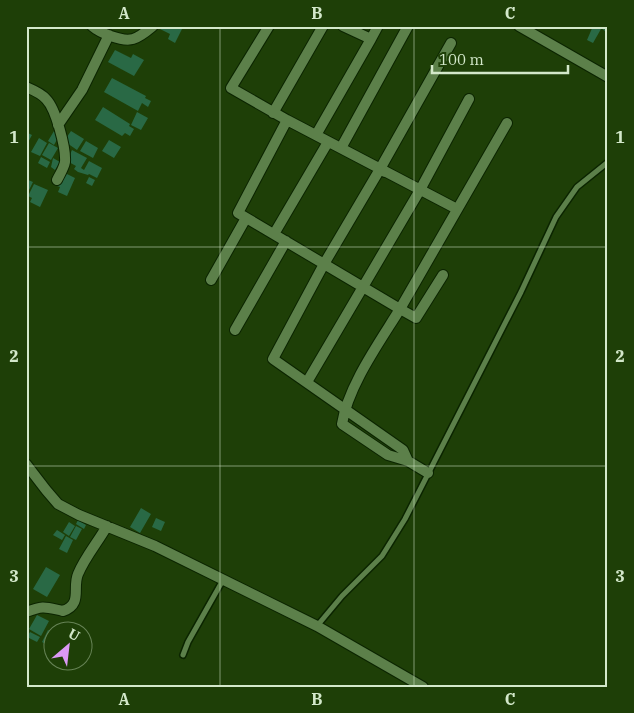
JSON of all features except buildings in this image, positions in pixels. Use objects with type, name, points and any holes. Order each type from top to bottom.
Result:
[{"type":"street","points":[[92,26],[109,35],[130,40],[137,38],[153,26]]},
{"type":"street","points":[[269,26],[231,88],[273,113],[457,209]]},
{"type":"street","points":[[273,113],[322,26]]},
{"type":"street","points":[[343,26],[371,39]]},
{"type":"street","points":[[316,135],[378,26]]},
{"type":"street","points":[[341,148],[408,26]]},
{"type":"street","points":[[520,26],[608,77]]},
{"type":"street","points":[[58,125],[82,90],[109,35]]},
{"type":"street","points":[[408,461],[403,450],[273,359],[324,264],[451,43]]},
{"type":"street","points":[[26,87],[46,98],[52,107],[65,158],[64,167],[57,180]]},
{"type":"street","points":[[307,382],[420,190],[469,99]]},
{"type":"street","points":[[287,120],[238,212],[416,318],[443,275]]},
{"type":"street","points":[[428,473],[408,461],[388,455],[342,424],[344,408],[371,356],[507,123]]},
{"type":"street","points":[[274,234],[328,142]]},
{"type":"street","points":[[211,280],[246,218]]},
{"type":"street","points":[[235,330],[285,241]]},
{"type":"street","points":[[26,464],[58,504],[78,515],[155,546],[317,626],[423,687]]},
{"type":"street","points":[[26,612],[44,606],[63,611],[69,608],[77,597],[76,584],[78,573],[107,526]]},
{"type":"lane","points":[[317,626],[342,596],[382,556],[405,519],[521,292],[556,216],[577,187],[608,162]]},
{"type":"lane","points":[[183,655],[192,634],[223,580]]}]
